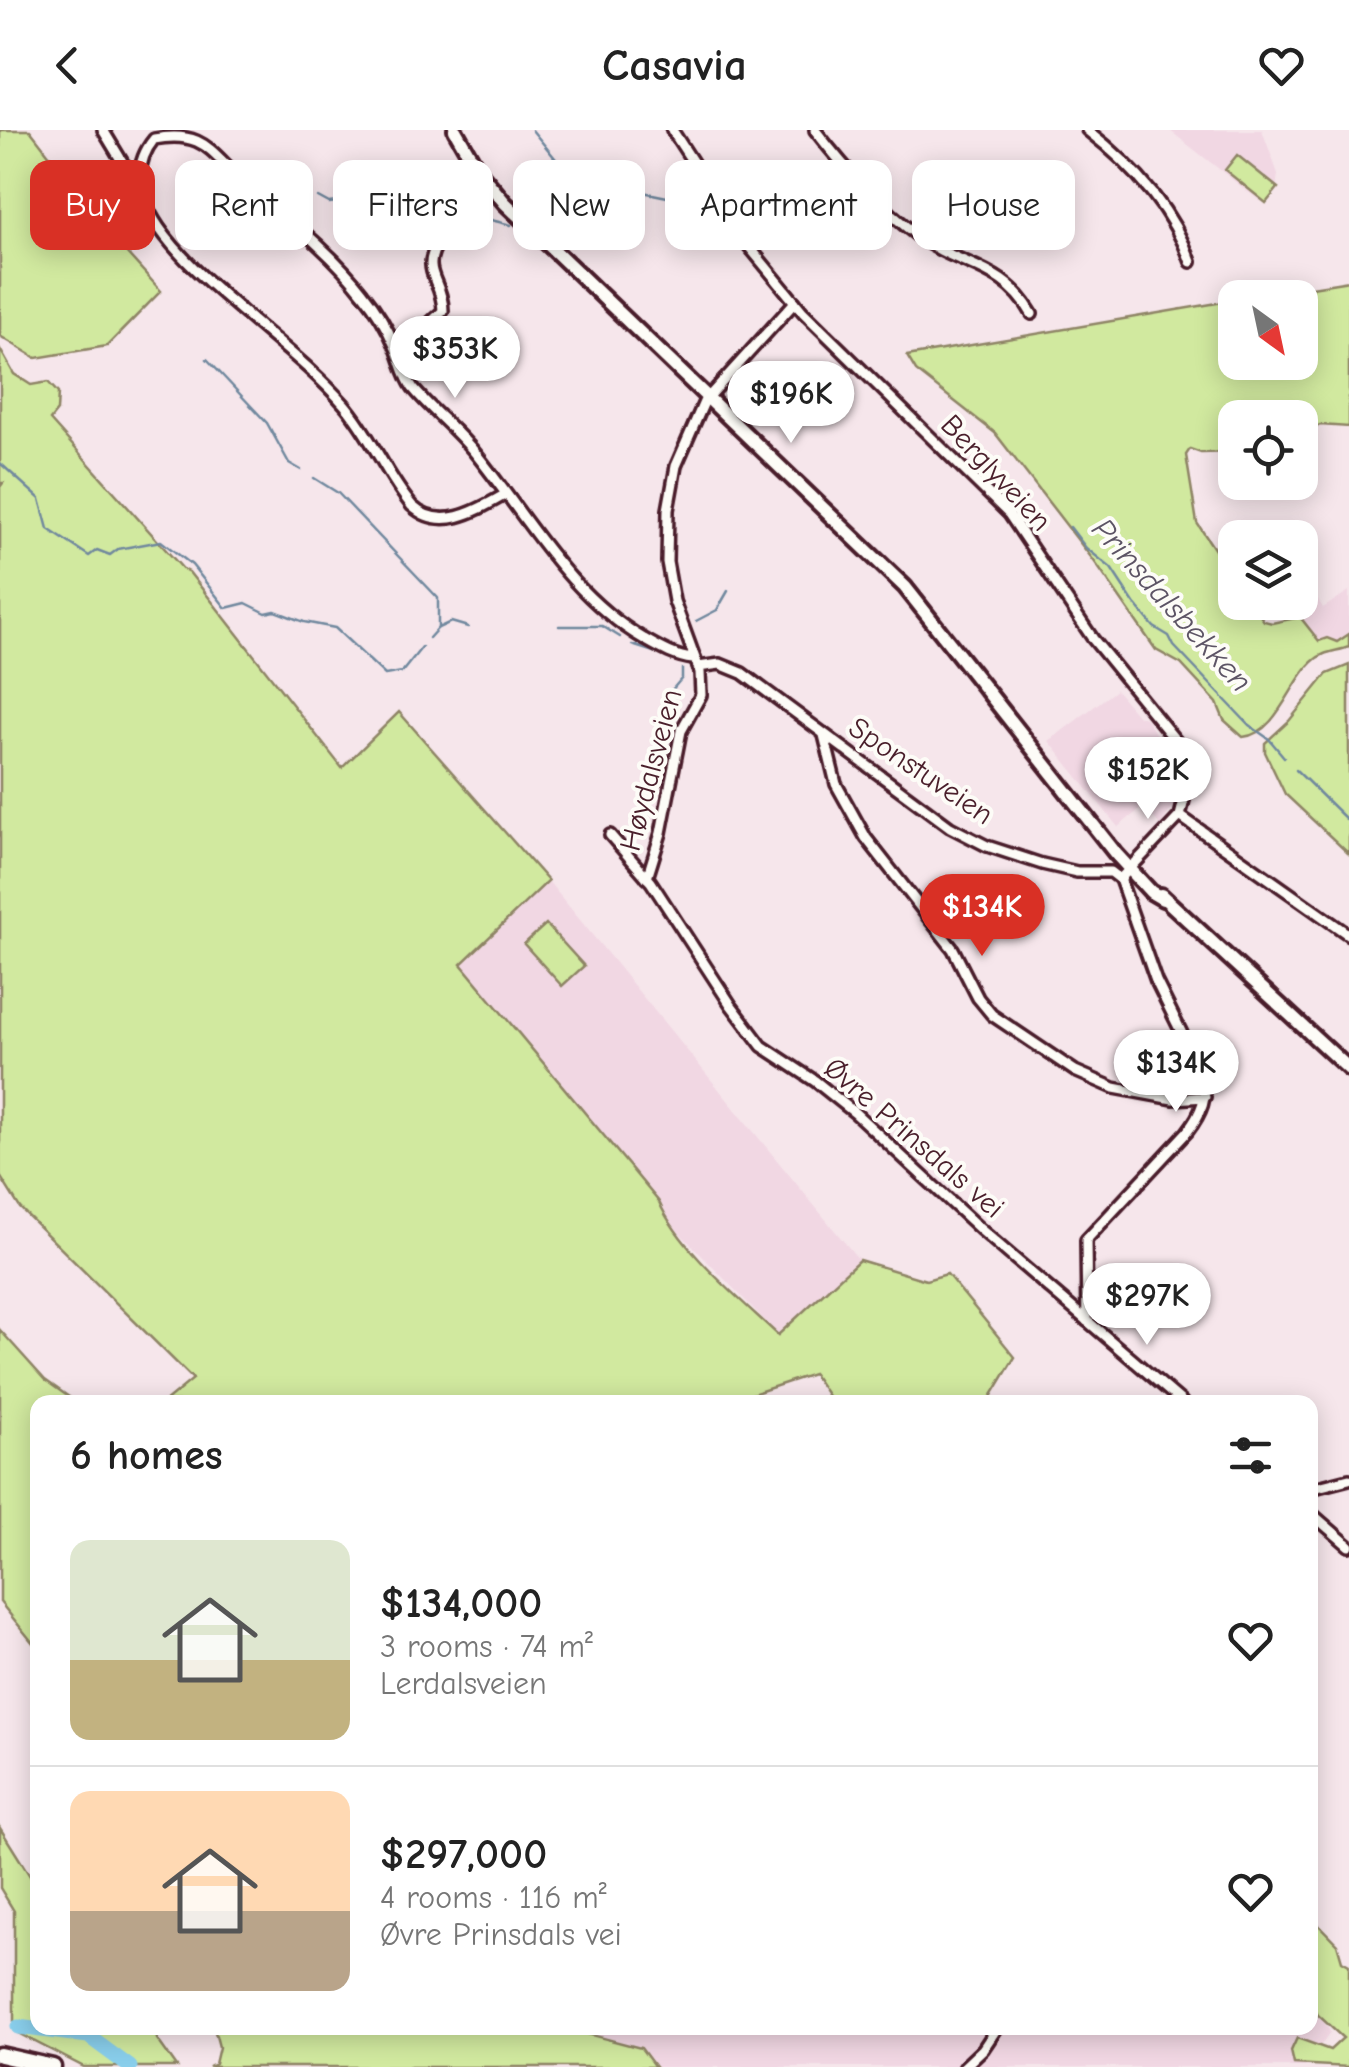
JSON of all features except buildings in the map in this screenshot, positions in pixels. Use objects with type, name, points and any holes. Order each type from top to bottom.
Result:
[{"type":"main road","points":[[456,130],[479,172],[505,203],[910,592],[1128,871],[1349,1069]]},
{"type":"main road","points":[[0,2055],[53,2067]]},
{"type":"street","points":[[103,130],[121,160]]},
{"type":"street","name":"Berglyveien","points":[[672,130],[742,238],[822,333],[998,502],[1024,534],[1093,639],[1184,752],[1190,776],[1180,816]]},
{"type":"street","points":[[814,130],[846,170],[889,212],[938,249],[993,272],[1020,296],[1032,314]]},
{"type":"street","points":[[1087,130],[1112,149],[1145,185],[1175,225],[1190,262]]},
{"type":"street","points":[[142,160],[151,134]]},
{"type":"street","name":"Sponstuveien","points":[[151,134],[193,134],[220,152],[232,171],[320,246],[384,323],[414,388],[454,428],[544,549],[580,589],[628,629],[679,657],[736,669],[925,810],[987,846],[1068,870],[1128,871]]},
{"type":"street","points":[[155,218],[187,263],[344,404],[419,513],[437,519],[458,517],[506,494]]},
{"type":"street","points":[[398,352],[443,310],[430,265],[436,250]]},
{"type":"street","name":"Høydalsveien","points":[[647,878],[662,833],[681,730],[700,695],[695,662],[670,583],[666,524],[676,466],[708,396],[795,302]]},
{"type":"street","points":[[824,735],[836,784],[866,838],[953,949],[978,998],[992,1014],[1052,1057],[1114,1088],[1173,1099],[1205,1096]]},
{"type":"street","points":[[1088,1321],[1086,1240],[1187,1132],[1198,1117],[1205,1096],[1202,1074],[1156,981],[1128,871],[1180,816],[1349,936]]},
{"type":"street","name":"Øvre Prinsdals vei","points":[[610,835],[647,878],[762,1046],[856,1112],[980,1229],[1174,1395]]},
{"type":"street","points":[[1318,1487],[1349,1480]]},
{"type":"street","points":[[1318,1519],[1349,1546]]},
{"type":"street","points":[[964,2067],[993,2035]]},
{"type":"shaded area","points":[[1169,130],[1262,130],[1278,174],[1276,190],[1260,201]]},
{"type":"shaded area","points":[[1349,591],[1349,634],[1337,642],[1314,639],[1302,620],[1318,620],[1318,599],[1323,608]]},
{"type":"shaded area","points":[[1116,690],[1138,716],[1146,718],[1163,746],[1177,757],[1181,782],[1176,803],[1160,825],[1144,806],[1118,827],[1049,741]]},
{"type":"shaded area","points":[[548,881],[859,1260],[779,1335],[668,1221],[659,1201],[461,963]]},
{"type":"shaded area","points":[[1318,2012],[1330,2032],[1305,2067],[656,2067],[641,2048],[592,2035],[1318,2035]]},
{"type":"green space","points":[[0,130],[30,130],[53,160],[30,160],[30,250],[124,250],[161,291],[107,346],[36,358],[0,336]]},
{"type":"green space","points":[[1237,155],[1278,188],[1266,203],[1225,170]]},
{"type":"green space","points":[[1349,281],[1349,427],[1318,426],[1318,400],[1218,400],[1218,452],[1190,449],[1186,455],[1197,523],[1218,554],[1218,620],[1302,620],[1319,641],[1327,638],[1337,642],[1349,634],[1349,647],[1316,658],[1265,727],[1243,737],[1224,720],[1217,703],[1181,664],[1156,650],[1094,561],[995,433],[916,371],[907,356],[1218,303],[1218,380],[1318,380],[1318,286]]},
{"type":"green space","points":[[0,349],[14,374],[31,385],[48,382],[58,393],[57,411],[50,420],[189,572],[342,768],[399,712],[548,881],[461,964],[659,1202],[696,1256],[778,1335],[859,1260],[926,1280],[947,1274],[1015,1357],[992,1395],[827,1395],[813,1374],[749,1395],[174,1395],[193,1379],[20,1208],[0,1176]]},
{"type":"green space","points":[[1349,665],[1349,854],[1285,794],[1265,752],[1265,743],[1289,721],[1327,674]]},
{"type":"green space","points":[[546,924],[584,966],[562,986],[524,944]]},
{"type":"green space","points":[[0,1330],[45,1380],[66,1395],[30,1395],[30,1639],[0,1602]]},
{"type":"green space","points":[[0,1828],[30,1876],[30,2035],[156,2035],[177,2067],[84,2067],[14,2031],[14,1911],[0,1888]]},
{"type":"green space","points":[[1318,1924],[1337,1944],[1342,1961],[1349,1965],[1349,2067],[1294,2064],[1291,2051],[1297,2038],[1330,2050],[1343,2038],[1318,2015]]},
{"type":"green space","points":[[216,2035],[592,2035],[641,2048],[655,2067],[209,2067],[215,2064],[219,2047]]},
{"type":"waterway","name":"Prinsdalsbekken","points":[[532,130],[573,180],[597,188],[665,197]]},
{"type":"waterway","points":[[318,197],[333,202]]},
{"type":"waterway","points":[[493,220],[511,225]]},
{"type":"waterway","points":[[207,359],[267,423],[289,463],[301,470]]},
{"type":"waterway","points":[[0,463],[40,499],[48,529],[89,556],[97,550],[110,555],[118,549],[161,541],[192,565],[226,608],[246,603],[266,613],[275,611],[335,628],[385,675],[402,672],[422,647]]},
{"type":"waterway","points":[[314,478],[338,493],[438,598],[438,628]]},
{"type":"waterway","name":"Prinsdalsbekken","points":[[1070,527],[1086,548],[1111,568],[1154,627],[1169,636],[1249,725],[1269,739],[1284,757]]},
{"type":"waterway","points":[[696,621],[717,610],[728,591]]},
{"type":"waterway","points":[[429,638],[451,622],[468,627]]},
{"type":"waterway","points":[[559,626],[602,626],[620,637]]},
{"type":"waterway","points":[[632,645],[660,654]]},
{"type":"waterway","points":[[671,691],[682,678],[682,669]]},
{"type":"waterway","name":"Prinsdalsbekken","points":[[1296,770],[1349,822]]},
{"type":"waterway","points":[[18,2027],[30,2029]]},
{"type":"waterway","points":[[80,2035],[88,2036],[130,2067]]}]
